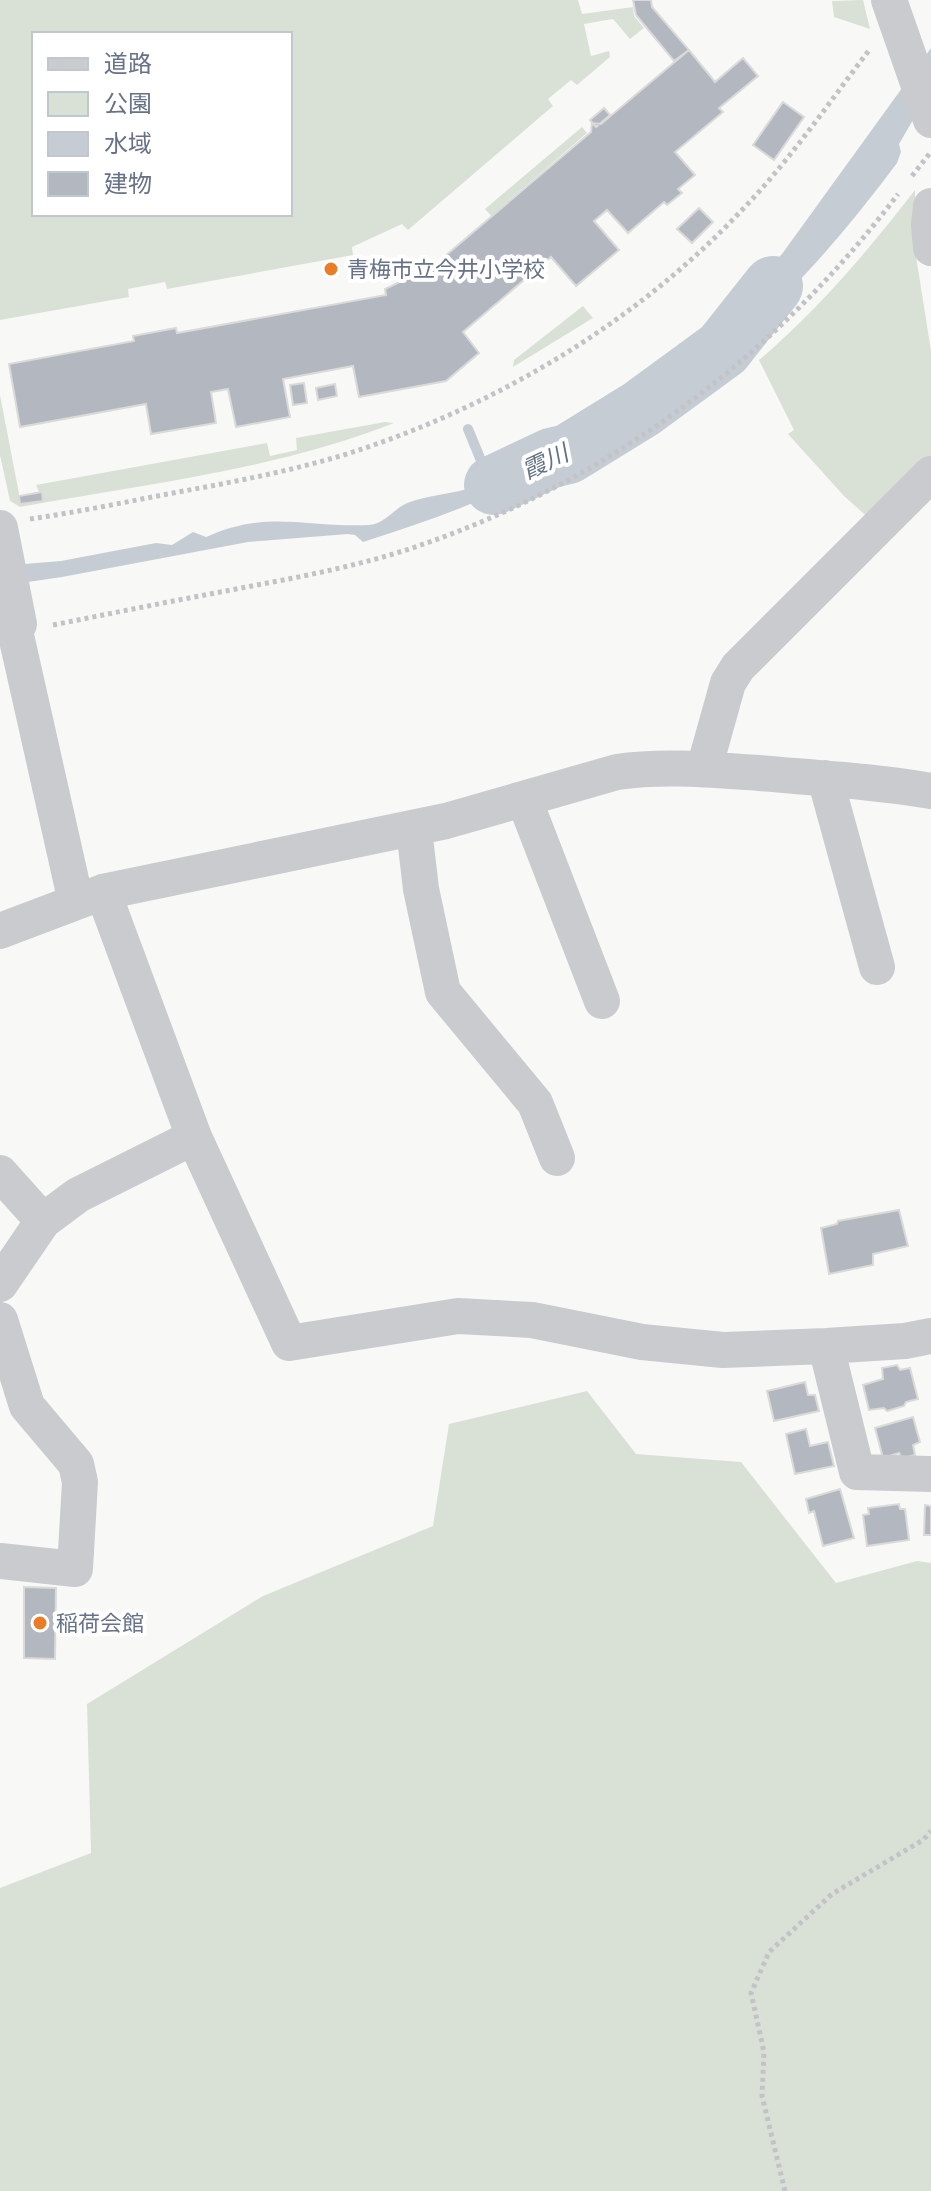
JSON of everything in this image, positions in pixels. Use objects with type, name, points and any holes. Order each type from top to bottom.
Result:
[{"type":"street","points":[[888,22],[931,120]]},
{"type":"street","points":[[913,192],[931,248]]},
{"type":"street","points":[[704,769],[728,683],[738,667],[931,474]]},
{"type":"street","points":[[7,527],[29,626],[15,631],[90,897],[194,1137],[289,1343],[458,1316],[532,1320],[682,1348],[723,1350],[905,1341],[931,1336]]},
{"type":"street","points":[[0,931],[90,897],[414,829],[617,772],[646,768],[704,769],[825,778],[931,791]]},
{"type":"street","points":[[825,778],[877,967]]},
{"type":"street","points":[[524,799],[604,978]]},
{"type":"street","points":[[414,829],[421,889],[443,992],[535,1103],[557,1158]]},
{"type":"street","points":[[0,1284],[43,1221],[78,1195],[194,1137]]},
{"type":"street","points":[[0,1173],[43,1221]]},
{"type":"street","points":[[0,1320],[27,1406],[76,1464],[80,1482],[75,1569],[0,1561]]},
{"type":"street","points":[[826,1346],[857,1472],[931,1474]]},
{"type":"path","points":[[7,527],[263,476],[317,462],[415,428],[485,398],[541,367],[640,301],[740,212],[782,167],[888,22]]},
{"type":"path","points":[[29,626],[354,565],[449,534],[557,486],[671,416],[749,355],[913,192],[931,152]]},
{"type":"path","points":[[785,2191],[762,2096],[764,2052],[751,1993],[769,1952],[832,1894],[923,1840],[931,1831]]},
{"type":"green space","points":[[0,0],[578,0],[582,14],[633,7],[634,16],[644,28],[630,39],[613,19],[584,24],[591,56],[609,51],[610,57],[577,85],[571,80],[548,99],[553,106],[408,230],[402,224],[352,247],[353,255],[167,289],[165,282],[128,289],[129,297],[0,320]]},
{"type":"green space","points":[[863,0],[870,29],[834,17],[832,1]]},
{"type":"green space","points":[[582,127],[587,133],[491,216],[485,209]]},
{"type":"green space","points":[[915,190],[916,256],[931,351],[931,463],[873,522],[844,496],[788,434],[794,430],[759,360],[841,280]]},
{"type":"green space","points":[[583,306],[593,318],[513,367],[514,360]]},
{"type":"green space","points":[[0,395],[21,504],[43,501],[36,485],[267,443],[270,456],[297,450],[296,438],[394,423],[303,453],[256,464],[20,507],[10,501],[0,455]]},
{"type":"green space","points":[[587,1391],[636,1454],[741,1462],[836,1583],[917,1561],[931,1563],[931,2191],[0,2191],[0,1888],[91,1853],[87,1704],[263,1596],[433,1526],[449,1424]]},
{"type":"water","points":[[931,48],[931,89],[899,144],[901,152],[897,163],[805,275],[754,326],[723,349],[733,317],[745,306],[749,288],[782,254]]},
{"type":"water","points":[[555,446],[560,454],[568,454],[539,473],[462,507],[363,542],[355,535],[348,534],[248,542],[0,586],[0,566],[61,561],[156,543],[172,545],[193,532],[206,537],[228,529],[268,522],[375,524],[404,504],[474,487],[497,476],[506,467],[522,465]]},
{"type":"building","points":[[633,0],[651,0],[652,7],[689,50],[674,61],[636,15]]},
{"type":"building","points":[[689,50],[715,82],[743,58],[758,76],[719,108],[723,112],[675,152],[695,175],[678,189],[682,193],[667,205],[664,202],[628,233],[607,210],[594,221],[619,250],[576,286],[551,257],[463,332],[479,353],[446,381],[359,397],[353,366],[283,379],[290,417],[236,427],[228,389],[211,392],[216,423],[151,434],[146,404],[20,427],[9,364],[134,341],[133,336],[176,328],[177,333],[386,295],[385,289],[414,275],[418,279],[591,132],[592,123],[601,124]]},
{"type":"building","points":[[783,102],[804,117],[774,160],[753,145]]},
{"type":"building","points":[[604,108],[610,115],[596,127],[590,120]]},
{"type":"building","points":[[699,208],[713,222],[692,243],[677,229]]},
{"type":"building","points":[[304,383],[307,403],[293,405],[290,385]]},
{"type":"building","points":[[335,384],[337,396],[318,400],[316,388]]},
{"type":"building","points":[[42,492],[43,501],[20,504],[19,496]]},
{"type":"building","points":[[899,1210],[908,1246],[873,1254],[873,1265],[829,1274],[821,1228],[838,1221]]},
{"type":"building","points":[[897,1365],[900,1370],[910,1368],[918,1399],[887,1411],[884,1408],[869,1410],[863,1385],[883,1379],[882,1368]]},
{"type":"building","points":[[805,1382],[808,1395],[815,1395],[819,1411],[774,1421],[767,1391]]},
{"type":"building","points":[[913,1417],[920,1442],[913,1445],[915,1455],[902,1458],[899,1453],[883,1458],[875,1428]]},
{"type":"building","points":[[806,1429],[810,1446],[828,1442],[834,1466],[795,1474],[786,1434]]},
{"type":"building","points":[[840,1489],[854,1538],[823,1546],[814,1511],[809,1513],[806,1499]]},
{"type":"building","points":[[899,1504],[900,1509],[905,1509],[909,1540],[867,1546],[863,1515],[869,1514],[868,1508]]},
{"type":"building","points":[[925,1505],[931,1506],[931,1535],[924,1535]]},
{"type":"building","name":"稲荷会館","points":[[24,1587],[56,1588],[55,1659],[24,1658]]},
{"type":"waterway","name":"霞川","points":[[494,485],[551,458],[568,454],[641,409],[723,349],[773,286]]},
{"type":"waterway","points":[[468,429],[492,487]]},
{"type":"place","name":"青梅市立今井小学校","points":[[331,269]]},
{"type":"place","name":"稲荷会館","points":[[40,1623]]}]
